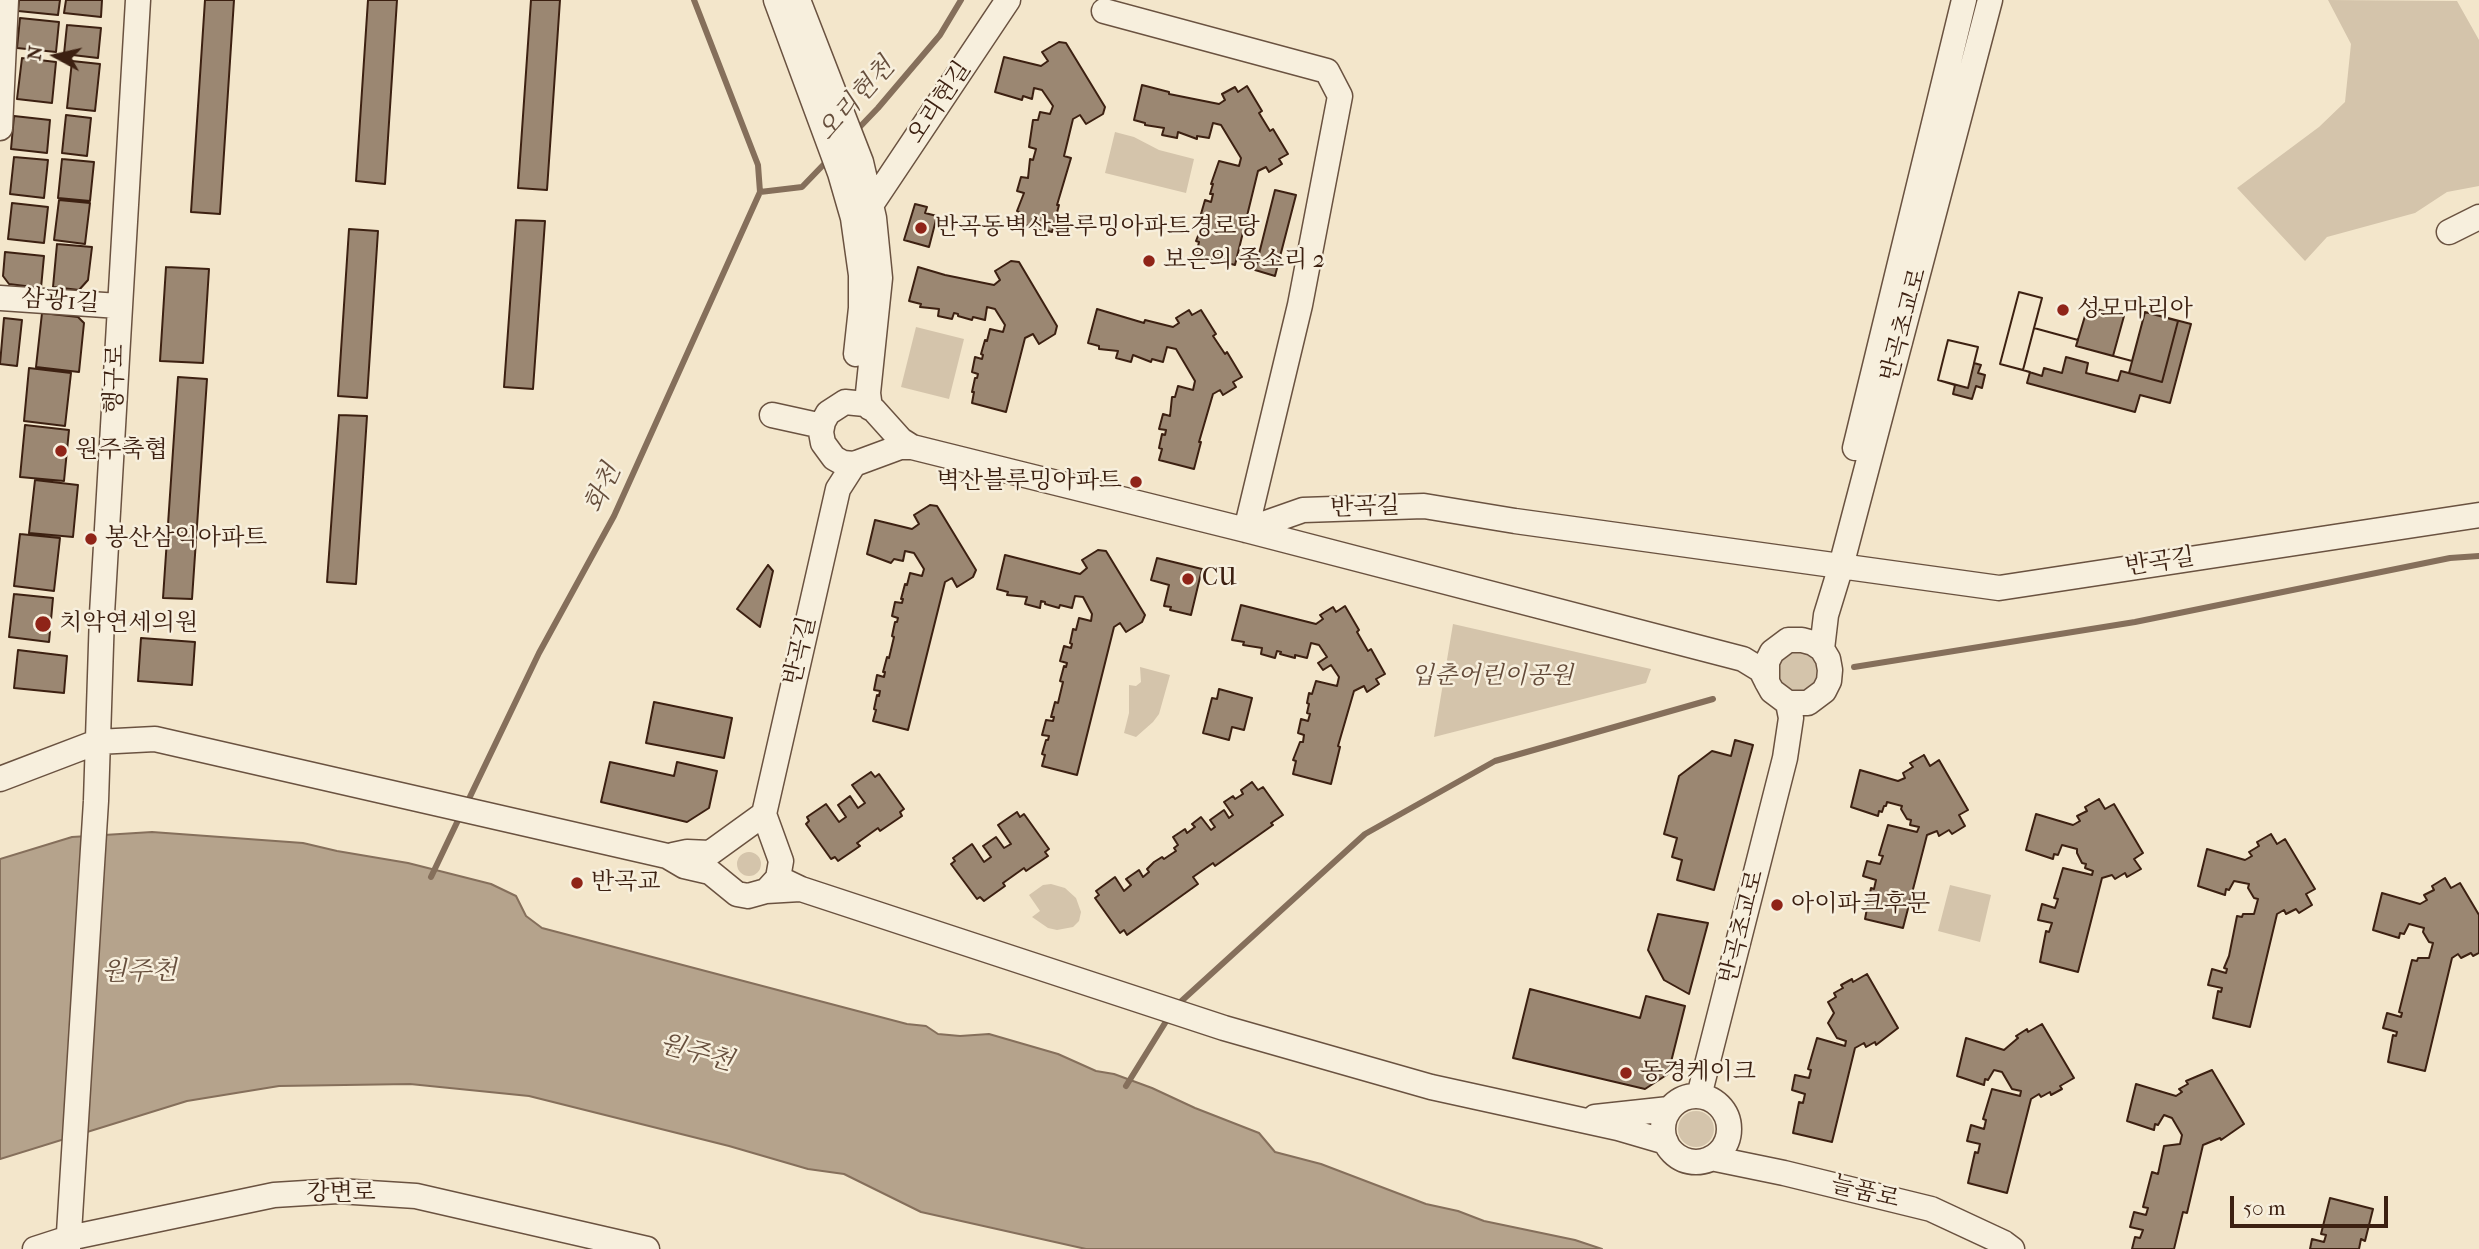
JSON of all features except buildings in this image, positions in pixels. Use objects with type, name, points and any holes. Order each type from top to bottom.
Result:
[{"type":"street","points":[[0,128],[6,0]]},
{"type":"street","name":"행구로","points":[[68,1244],[96,801],[103,601],[138,0]]},
{"type":"street","points":[[776,0],[806,50]]},
{"type":"street","points":[[798,0],[806,50],[844,182],[864,204],[879,250],[880,278],[868,393],[883,428],[882,439],[853,459]]},
{"type":"street","name":"오리현길","points":[[864,204],[1008,0]]},
{"type":"street","name":"반곡초교로","points":[[1812,645],[1826,615],[1834,565],[1964,0]]},
{"type":"street","name":"반곡초교로","points":[[1834,565],[1990,0]]},
{"type":"street","points":[[1099,4],[1327,71],[1340,96],[1300,304],[1246,530]]},
{"type":"street","points":[[845,402],[851,388],[861,308],[864,204]]},
{"type":"street","points":[[2449,232],[2479,217]]},
{"type":"street","name":"삼광1길","points":[[0,298],[119,306]]},
{"type":"street","points":[[912,447],[875,413],[855,402],[845,402],[828,413],[822,426],[822,443],[853,459],[900,447],[912,447],[1246,530],[1743,659],[1761,670],[1779,698],[1798,703],[1824,691],[1829,681],[1828,659],[1812,645],[1788,640],[1772,652],[1743,659]]},
{"type":"street","points":[[772,415],[822,426]]},
{"type":"street","name":"반곡길","points":[[764,814],[838,489],[853,459]]},
{"type":"street","name":"반곡길","points":[[1246,530],[1303,510],[1424,506],[1998,588],[2479,516]]},
{"type":"street","points":[[1767,682],[1767,662],[1772,652]]},
{"type":"street","name":"반곡초교로","points":[[1699,1096],[1784,758],[1791,718],[1798,703]]},
{"type":"street","points":[[0,779],[97,742],[155,739],[667,856],[684,866],[710,872],[737,894],[748,896],[772,885],[801,889],[1224,1028],[1431,1087],[1577,1119],[1666,1142]]},
{"type":"street","points":[[667,856],[687,852],[710,853],[764,814],[781,861],[772,885]]},
{"type":"street","points":[[728,889],[717,870],[720,850],[730,838],[755,832],[773,842]]},
{"type":"street","points":[[1577,1119],[1669,1109],[1688,1097],[1699,1096],[1710,1099],[1725,1113],[1728,1134],[1725,1144],[1711,1158],[1690,1161],[1681,1158],[1672,1151],[1663,1132],[1669,1109]]},
{"type":"street","points":[[1728,1134],[1784,1173]]},
{"type":"street","name":"늘품로","points":[[1711,1158],[1931,1209],[2012,1249]]},
{"type":"street","name":"강변로","points":[[35,1249],[68,1244],[274,1195],[338,1191],[416,1196],[646,1249]]},
{"type":"green space","points":[[2328,0],[2457,1],[2479,40],[2479,186],[2447,192],[2415,213],[2327,237],[2305,261],[2237,188],[2319,127],[2345,102],[2351,44]]},
{"type":"green space","points":[[1115,132],[1134,137],[1159,150],[1194,159],[1186,193],[1105,173]]},
{"type":"green space","points":[[916,327],[964,339],[949,399],[901,387]]},
{"type":"green space","name":"입춘어린이공원","points":[[1453,624],[1651,669],[1646,683],[1434,737]]},
{"type":"green space","points":[[1808,651],[1819,663],[1817,685],[1798,695],[1779,685],[1776,665],[1786,653]]},
{"type":"green space","points":[[1140,667],[1170,675],[1159,714],[1136,737],[1124,733],[1129,713],[1129,685],[1136,686],[1141,682]]},
{"type":"green space","points":[[749,852],[757,856],[761,864],[757,872],[749,876],[741,872],[737,864],[741,856]]},
{"type":"green space","points":[[1043,885],[1065,888],[1076,898],[1081,912],[1079,921],[1073,927],[1057,930],[1048,928],[1032,917],[1040,911],[1029,895]]},
{"type":"green space","points":[[1950,885],[1991,895],[1980,942],[1938,931]]},
{"type":"green space","points":[[1696,1111],[1709,1116],[1714,1129],[1709,1142],[1696,1147],[1683,1142],[1678,1129],[1683,1116]]},
{"type":"water","name":"원주천","points":[[152,832],[303,843],[408,863],[491,884],[516,896],[526,916],[542,928],[907,1024],[926,1026],[938,1034],[989,1034],[1058,1054],[1096,1071],[1114,1074],[1152,1088],[1259,1133],[1275,1152],[1321,1164],[1426,1204],[1458,1211],[1484,1221],[1575,1240],[1602,1249],[1086,1249],[921,1212],[844,1174],[808,1169],[729,1146],[529,1096],[410,1084],[279,1086],[187,1101],[0,1159],[0,859],[72,837]]},
{"type":"waterway","name":"화천","points":[[466,805],[539,653],[614,516],[760,192],[758,165],[694,0]]},
{"type":"waterway","name":"오리현천","points":[[855,132],[940,35],[961,0]]},
{"type":"waterway","name":"오리현천","points":[[760,192],[802,187],[828,160]]},
{"type":"waterway","points":[[1854,667],[2135,622],[2450,558],[2479,556]]},
{"type":"waterway","points":[[1176,1006],[1365,834],[1495,761],[1713,699]]},
{"type":"waterway","name":"화천","points":[[431,877],[461,814]]},
{"type":"waterway","points":[[1126,1086],[1170,1015]]},
{"type":"place","name":"반곡동벽산블루밍아파트경로당","points":[[921,228]]},
{"type":"place","name":"보은의 종소리 2","points":[[1149,261]]},
{"type":"place","name":"성모마리아","points":[[2063,310]]},
{"type":"place","name":"원주축협","points":[[61,451]]},
{"type":"place","name":"벽산블루밍아파트","points":[[1136,482]]},
{"type":"place","name":"봉산삼익아파트","points":[[91,539]]},
{"type":"place","name":"CU","points":[[1188,579]]},
{"type":"place","name":"치악연세의원","points":[[43,624]]},
{"type":"place","name":"반곡교","points":[[577,883]]},
{"type":"place","name":"아이파크후문","points":[[1777,905]]},
{"type":"place","name":"동경케이크","points":[[1626,1073]]}]
